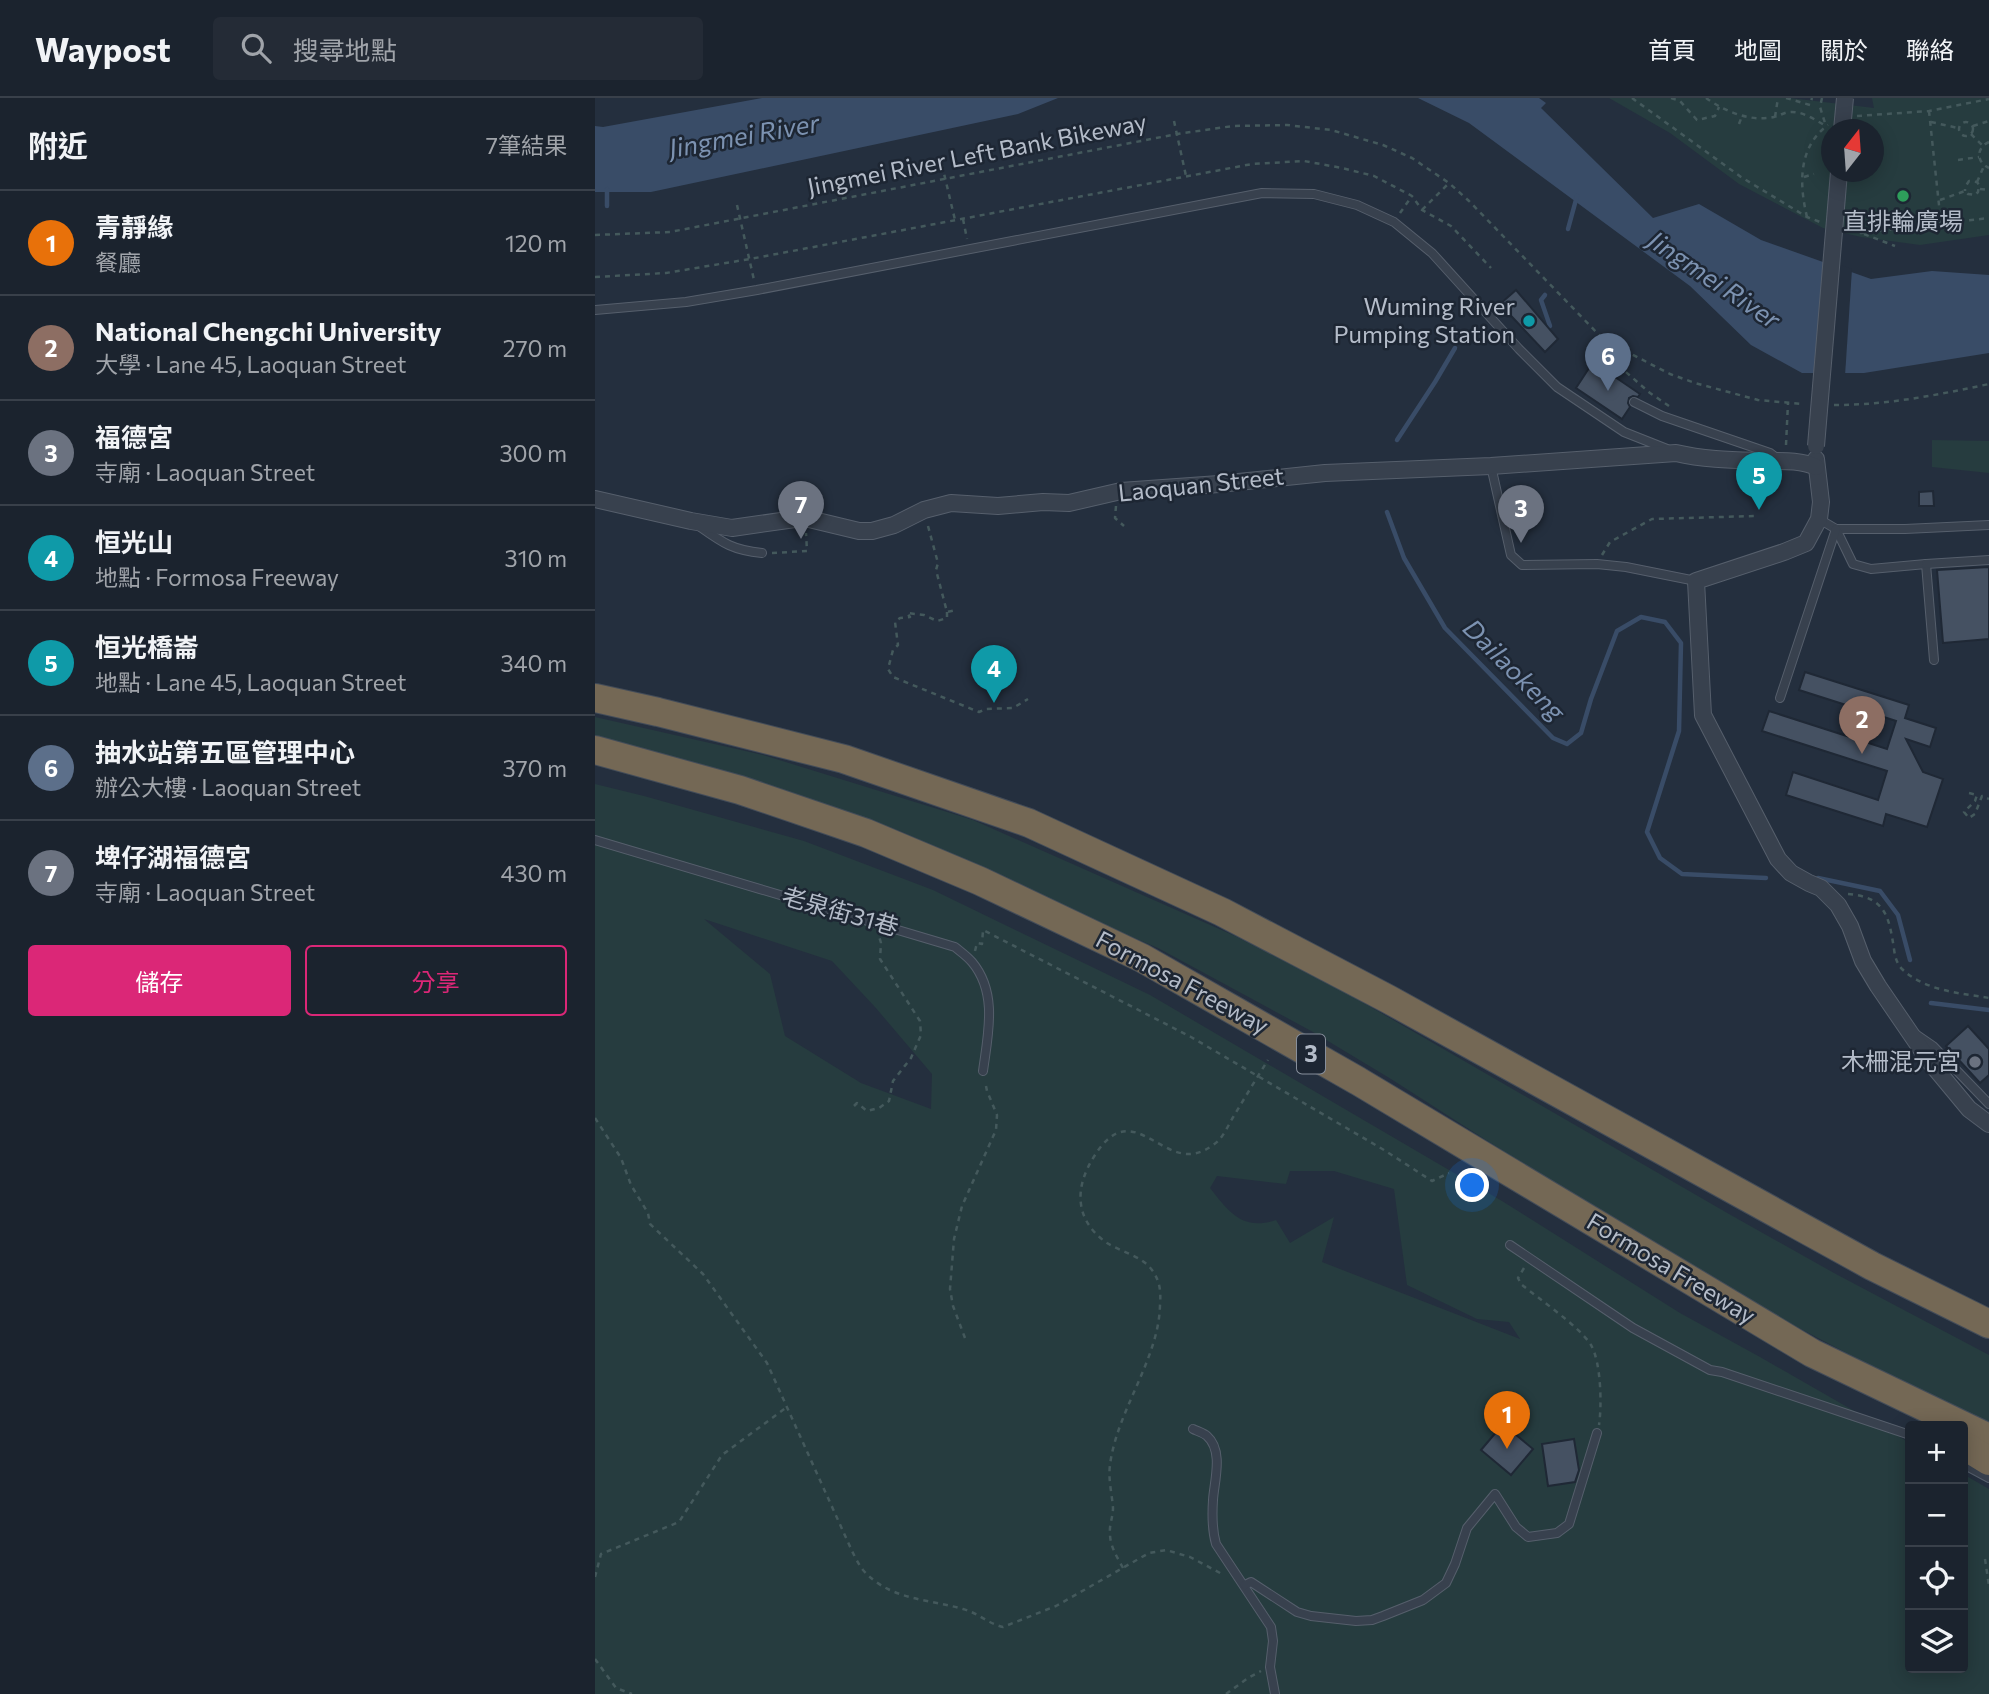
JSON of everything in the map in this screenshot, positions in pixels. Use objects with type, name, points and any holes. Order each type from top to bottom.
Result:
[{"type":"highway","points":[[595,698],[844,759],[1029,823],[1222,912],[1388,999],[1872,1266],[1989,1324]]},
{"type":"highway","name":"Formosa Freeway","points":[[595,750],[740,790],[866,832],[981,881],[1142,958],[1358,1081],[1812,1353],[1989,1438]]},
{"type":"highway","points":[[1812,1353],[1924,1421]]},
{"type":"highway","points":[[1968,1448],[1989,1461]]},
{"type":"street","points":[[1840,119],[1845,98]]},
{"type":"street","points":[[1838,182],[1816,446],[1821,502],[1819,519],[1806,543],[1696,581],[1703,715],[1778,859],[1791,873],[1815,886],[1837,905],[1850,926],[1863,961],[1930,1062],[1969,1109],[1989,1124]]},
{"type":"street","name":"Laoquan Street","points":[[595,499],[732,528],[809,519],[859,531],[872,531],[894,525],[924,510],[951,503],[997,506],[1079,502],[1111,493],[1325,473],[1491,466],[1676,453],[1700,459],[1784,454],[1816,467]]},
{"type":"lane","points":[[595,310],[686,302],[757,290],[1262,193],[1314,194],[1357,205],[1394,222],[1432,253],[1557,387],[1624,432],[1676,453]]},
{"type":"lane","points":[[1634,402],[1663,416],[1770,453],[1784,454]]},
{"type":"lane","points":[[1491,466],[1511,555],[1522,565],[1597,564],[1696,581]]},
{"type":"lane","points":[[1819,519],[1836,529],[1989,526]]},
{"type":"lane","points":[[691,521],[729,547],[762,554]]},
{"type":"lane","points":[[1836,529],[1853,564],[1871,569],[1989,560]]},
{"type":"lane","points":[[1780,698],[1836,529]]},
{"type":"lane","points":[[1926,564],[1934,660]]},
{"type":"lane","name":"老泉街31巷","points":[[595,840],[945,943],[955,947],[972,961]]},
{"type":"lane","points":[[972,961],[988,993],[990,1022],[983,1071]]},
{"type":"lane","points":[[1906,1027],[1933,1046],[1989,1104]]},
{"type":"lane","points":[[1510,1245],[1633,1328],[1710,1370],[1721,1371],[1905,1433]]},
{"type":"lane","points":[[1193,1429],[1208,1437],[1214,1449],[1217,1467],[1212,1502],[1216,1544],[1271,1627],[1273,1641],[1270,1667],[1275,1694]]},
{"type":"lane","points":[[1244,1585],[1251,1582],[1297,1612],[1356,1621],[1372,1620],[1423,1600],[1446,1583],[1467,1528],[1495,1494],[1516,1527],[1528,1537],[1557,1533],[1569,1524],[1597,1433]]},
{"type":"lane","points":[[1968,1467],[1989,1478]]},
{"type":"path","points":[[1632,98],[1741,177],[1807,217],[1802,178],[1807,150],[1821,131]]},
{"type":"path","points":[[1671,98],[1680,101],[1697,120],[1715,116],[1719,107]]},
{"type":"path","points":[[1706,98],[1719,107],[1747,118],[1775,117],[1789,112],[1802,114],[1821,124]]},
{"type":"path","points":[[1775,117],[1778,98]]},
{"type":"path","points":[[1786,98],[1810,105],[1812,98]]},
{"type":"path","points":[[1822,98],[1820,107],[1824,119]]},
{"type":"path","points":[[1863,116],[1929,111],[1989,99]]},
{"type":"path","points":[[1929,111],[1941,224]]},
{"type":"path","points":[[1739,124],[1742,116]]},
{"type":"path","points":[[1174,121],[1186,176]]},
{"type":"path","points":[[1973,126],[1989,121]]},
{"type":"path","points":[[1930,122],[1958,128]]},
{"type":"path","points":[[1958,128],[1962,122],[1973,126]]},
{"type":"path","name":"Jingmei River Left Bank Bikeway","points":[[595,235],[670,232],[1177,134],[1233,126],[1287,125],[1331,130],[1383,145],[1412,158],[1449,183],[1604,340],[1670,374],[1695,383],[1758,400],[1813,405]]},
{"type":"path","points":[[1971,134],[1973,126]]},
{"type":"path","points":[[1958,128],[1961,135],[1971,134]]},
{"type":"path","points":[[1971,134],[1983,146]]},
{"type":"path","points":[[1989,142],[1979,151],[1984,166],[1989,168]]},
{"type":"path","points":[[1958,160],[1979,157]]},
{"type":"path","points":[[595,277],[666,273],[1252,164],[1304,161],[1374,176],[1412,196],[1422,210],[1451,226],[1491,268]]},
{"type":"path","points":[[943,165],[955,220]]},
{"type":"path","points":[[1977,182],[1984,166]]},
{"type":"path","points":[[1802,178],[1814,174]]},
{"type":"path","points":[[1965,191],[1966,183],[1973,180],[1980,188]]},
{"type":"path","points":[[1422,210],[1449,183]]},
{"type":"path","points":[[1965,191],[1975,195],[1980,188]]},
{"type":"path","points":[[1980,188],[1989,190]]},
{"type":"path","points":[[1939,201],[1965,191]]},
{"type":"path","points":[[1394,222],[1412,196]]},
{"type":"path","points":[[737,205],[757,290]]},
{"type":"path","points":[[1895,246],[1861,233],[1989,218]]},
{"type":"path","points":[[963,219],[969,249]]},
{"type":"path","points":[[1604,340],[1612,359],[1650,393],[1677,411]]},
{"type":"path","points":[[1833,405],[1879,404],[1925,398],[1989,383]]},
{"type":"path","points":[[1784,454],[1787,403]]},
{"type":"path","points":[[1111,493],[1116,506],[1115,518],[1124,526]]},
{"type":"path","points":[[1597,564],[1610,542],[1652,519],[1755,516]]},
{"type":"path","points":[[762,554],[807,551],[806,528]]},
{"type":"path","points":[[929,529],[947,618],[937,621],[924,615],[907,613],[910,617],[899,618],[895,622],[898,645],[893,650],[888,668],[893,677],[979,712],[986,709],[1013,708],[1028,699]]},
{"type":"path","points":[[947,612],[956,610]]},
{"type":"path","points":[[1969,793],[1977,795],[1975,801],[1966,809],[1965,815],[1969,818],[1973,817],[1982,796],[1989,799]]},
{"type":"path","points":[[1815,886],[1870,898],[1880,906],[1889,919],[1895,958],[1900,968],[1920,981],[1941,989],[1989,998]]},
{"type":"path","points":[[856,1104],[867,1111],[879,1108],[889,1101],[893,1081],[911,1058],[921,1035],[920,1021],[880,959],[881,943],[875,923]]},
{"type":"path","points":[[972,961],[977,943],[982,944],[983,930],[1191,1037],[1432,1181],[1448,1173]]},
{"type":"path","points":[[1123,1568],[1109,1535],[1113,1510],[1109,1468],[1116,1437],[1157,1332],[1160,1284],[1151,1268],[1108,1244],[1091,1230],[1079,1204],[1084,1175],[1107,1138],[1122,1132],[1138,1133],[1170,1151],[1189,1155],[1205,1151],[1218,1142],[1268,1060]]},
{"type":"path","points":[[965,1338],[953,1306],[950,1289],[954,1239],[963,1206],[996,1130],[997,1115],[987,1091],[983,1071]]},
{"type":"path","points":[[595,1118],[621,1158],[631,1185],[648,1213],[650,1224],[703,1274],[767,1363],[852,1551],[864,1570],[880,1584],[896,1594],[966,1609],[996,1626],[1003,1627],[1056,1606],[1149,1553],[1166,1550],[1190,1557],[1244,1585]]},
{"type":"path","points":[[1531,1260],[1520,1272],[1518,1278],[1521,1284],[1583,1335],[1596,1357],[1600,1420],[1597,1433]]},
{"type":"path","points":[[595,1577],[601,1554],[679,1522],[722,1455],[787,1407]]},
{"type":"path","points":[[1985,1559],[1989,1586]]},
{"type":"path","points":[[595,1659],[616,1688],[632,1694]]},
{"type":"path","points":[[1226,1694],[1248,1678],[1270,1667]]},
{"type":"green space","points":[[1609,98],[1790,98],[1874,108],[1872,98],[1989,98],[1989,235],[1920,245],[1861,237],[1823,228],[1739,184],[1670,133]]},
{"type":"green space","points":[[1932,440],[1989,441],[1989,473],[1932,467]]},
{"type":"green space","points":[[595,717],[763,755],[973,820],[1235,936],[1343,991],[1729,1214],[1989,1355],[1989,1428],[1651,1246],[1391,1079],[1313,1032],[1158,948],[900,831],[828,807],[595,740]]},
{"type":"green space","points":[[595,784],[804,841],[933,890],[1150,995],[1502,1201],[1680,1313],[1905,1440],[1905,1673],[1968,1673],[1968,1477],[1989,1489],[1989,1694],[595,1694]],"holes":[[[704,919],[832,961],[932,1074],[931,1109],[861,1083],[785,1036],[770,974]],[[1290,1171],[1334,1171],[1394,1189],[1407,1285],[1477,1319],[1509,1322],[1520,1339],[1322,1262],[1334,1217],[1290,1243],[1276,1220],[1264,1223],[1245,1221],[1230,1212],[1210,1188],[1217,1176],[1286,1184]]]},
{"type":"water","name":"Jingmei River","points":[[762,98],[1058,98],[1018,114],[651,192],[595,192],[595,126],[603,127]]},
{"type":"water","name":"Jingmei River","points":[[1418,98],[1539,98],[1546,103],[1541,108],[1653,218],[1699,204],[1761,240],[1871,279],[1932,271],[1989,275],[1989,353],[1864,373],[1802,373],[1751,345],[1690,286],[1469,123]]},
{"type":"pier","points":[[1825,260],[1852,269],[1845,376],[1818,376]]},
{"type":"building","name":"Wuming River Pumping Station","points":[[1516,290],[1558,339],[1545,352],[1500,304]]},
{"type":"building","points":[[1593,362],[1640,394],[1638,397],[1629,398],[1630,407],[1622,419],[1576,388]]},
{"type":"building","points":[[1933,491],[1934,506],[1919,506],[1919,492]]},
{"type":"building","points":[[1989,567],[1989,639],[1943,643],[1937,570]]},
{"type":"building","points":[[1805,672],[1909,705],[1905,718],[1936,728],[1930,747],[1906,739],[1923,772],[1943,779],[1927,827],[1886,814],[1883,826],[1786,795],[1793,772],[1878,800],[1887,771],[1762,731],[1769,711],[1887,749],[1896,721],[1799,690]]},
{"type":"building","name":"木柵混元宮","points":[[1968,1026],[1989,1049],[1989,1075],[1980,1083],[1946,1046]]},
{"type":"building","points":[[1503,1424],[1533,1449],[1511,1475],[1481,1450]]},
{"type":"building","points":[[1574,1439],[1579,1470],[1575,1482],[1548,1486],[1542,1444]]},
{"type":"waterway","points":[[607,189],[607,206]]},
{"type":"waterway","name":"Dailaokeng","points":[[1568,229],[1577,196]]},
{"type":"waterway","name":"Dailaokeng","points":[[1545,295],[1541,300],[1550,326]]},
{"type":"waterway","name":"Dailaokeng","points":[[1397,440],[1455,348]]},
{"type":"waterway","name":"Dailaokeng","points":[[1387,512],[1404,558],[1445,628],[1553,738],[1567,744],[1581,733],[1617,631],[1641,617],[1665,622],[1681,643],[1679,731],[1647,832],[1660,858],[1682,874],[1766,878]]},
{"type":"waterway","name":"Dailaokeng","points":[[1818,878],[1880,891],[1898,915],[1910,960]]},
{"type":"waterway","name":"Dailaokeng","points":[[1931,1003],[1989,1010]]},
{"type":"place","name":"直排輪廣場","points":[[1903,196]]},
{"type":"place","name":"Wuming River Pumping Station","points":[[1529,321]]},
{"type":"place","name":"抽水站第五區管理中心","points":[[1608,391]]},
{"type":"place","name":"恒光橋崙","points":[[1759,510]]},
{"type":"place","name":"埤仔湖福德宮","points":[[801,539]]},
{"type":"place","name":"福德宮","points":[[1521,543]]},
{"type":"place","name":"恒光山","points":[[994,703]]},
{"type":"place","name":"National Chengchi University","points":[[1862,754]]},
{"type":"place","name":"木柵混元宮","points":[[1975,1062]]},
{"type":"place","name":"青靜緣","points":[[1507,1449]]}]
